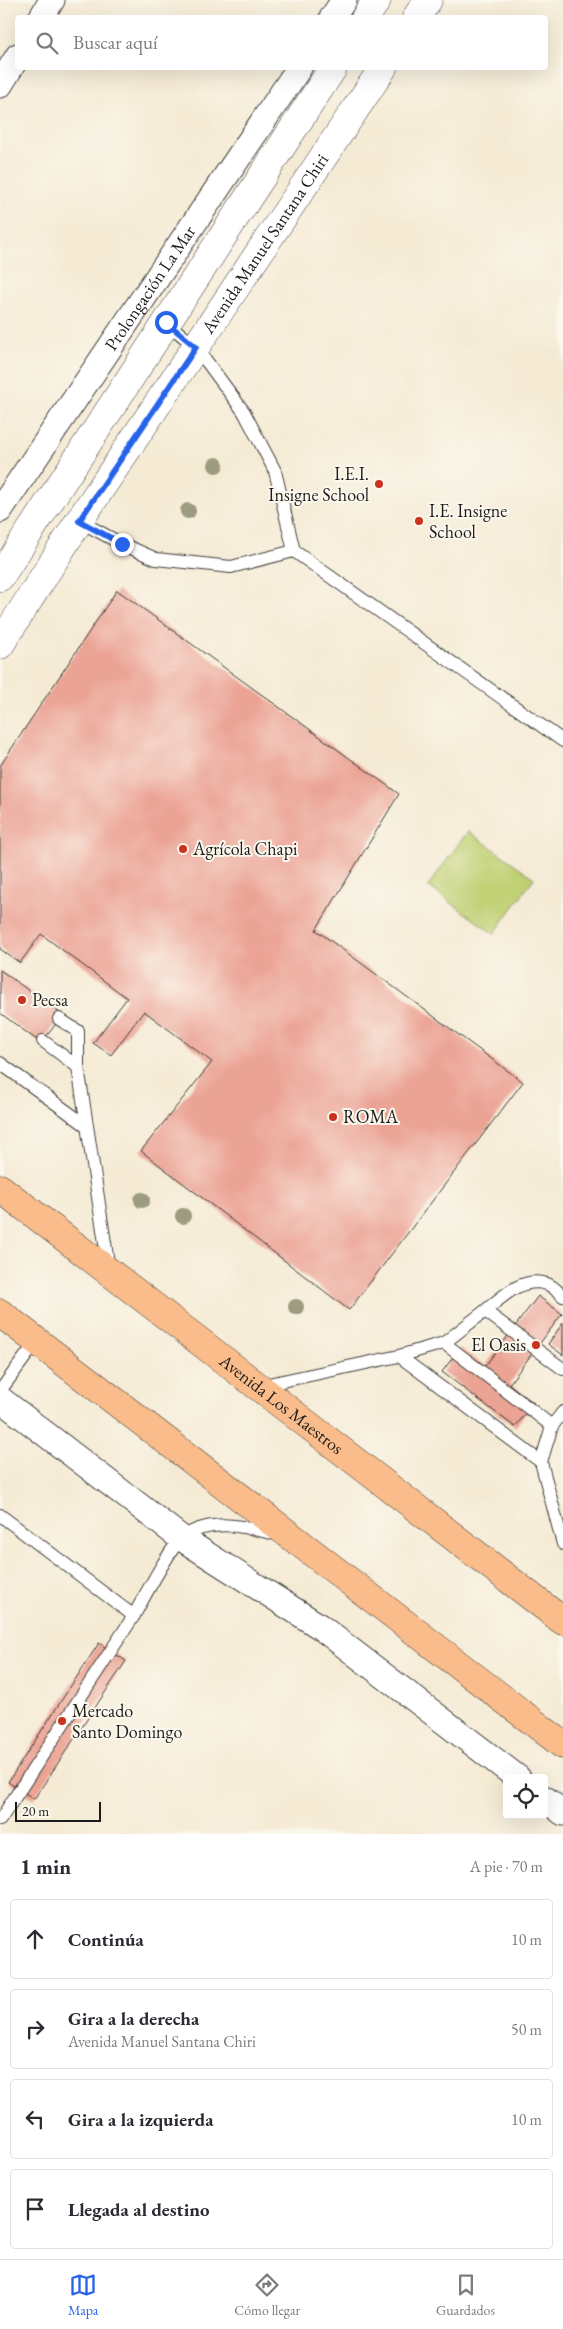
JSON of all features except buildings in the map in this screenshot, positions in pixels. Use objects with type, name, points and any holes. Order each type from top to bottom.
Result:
[{"type":"highway","name":"Avenida Los Maestros","points":[[0,1188],[563,1621]]},
{"type":"highway","points":[[0,1313],[563,1745]]},
{"type":"street","points":[[43,15],[52,0]]},
{"type":"street","points":[[334,15],[344,0]]},
{"type":"street","points":[[368,15],[377,0]]},
{"type":"street","points":[[418,15],[428,0]]},
{"type":"street","name":"Prolongación La Mar","points":[[0,510],[298,70]]},
{"type":"street","points":[[0,577],[332,70]]},
{"type":"street","name":"Avenida Manuel Santana Chiri","points":[[0,645],[79,521],[382,70]]},
{"type":"street","points":[[0,1399],[181,1538],[319,1626],[513,1774]]},
{"type":"street","points":[[548,1801],[563,1812]]},
{"type":"lane","points":[[166,322],[196,347],[244,412],[275,471],[294,551],[563,741]]},
{"type":"lane","points":[[79,521],[156,559],[231,567],[294,551]]},
{"type":"lane","points":[[59,1019],[78,1031],[78,1067],[109,1271]]},
{"type":"lane","points":[[43,1041],[78,1067]]},
{"type":"lane","points":[[0,1063],[86,1126]]},
{"type":"lane","points":[[257,1386],[399,1356],[444,1343],[516,1287],[534,1282],[548,1284],[563,1296]]},
{"type":"lane","points":[[485,1311],[563,1369]]},
{"type":"lane","points":[[0,1391],[37,1341]]},
{"type":"lane","points":[[444,1343],[552,1426]]},
{"type":"lane","points":[[399,1356],[541,1462]]},
{"type":"lane","points":[[563,1412],[552,1426],[541,1462],[563,1544]]},
{"type":"lane","points":[[0,1515],[134,1616]]},
{"type":"lane","points":[[0,1820],[134,1616],[181,1538],[200,1527],[216,1525],[257,1529],[298,1540]]},
{"type":"green space","points":[[468,831],[534,878],[494,934],[428,886]]},
{"type":"place","name":"I.E.I. Insigne School","points":[[379,484]]},
{"type":"place","name":"I.E. Insigne School","points":[[419,521]]},
{"type":"place","name":"Agrícola Chapi","points":[[183,849]]},
{"type":"place","name":"Pecsa","points":[[22,1000]]},
{"type":"place","name":"ROMA","points":[[333,1117]]},
{"type":"place","name":"El Oasis","points":[[536,1345]]},
{"type":"place","name":"Mercado Santo Domingo","points":[[62,1721]]},
{"type":"route","points":[[122,544],[79,521],[196,347],[166,322]]}]
